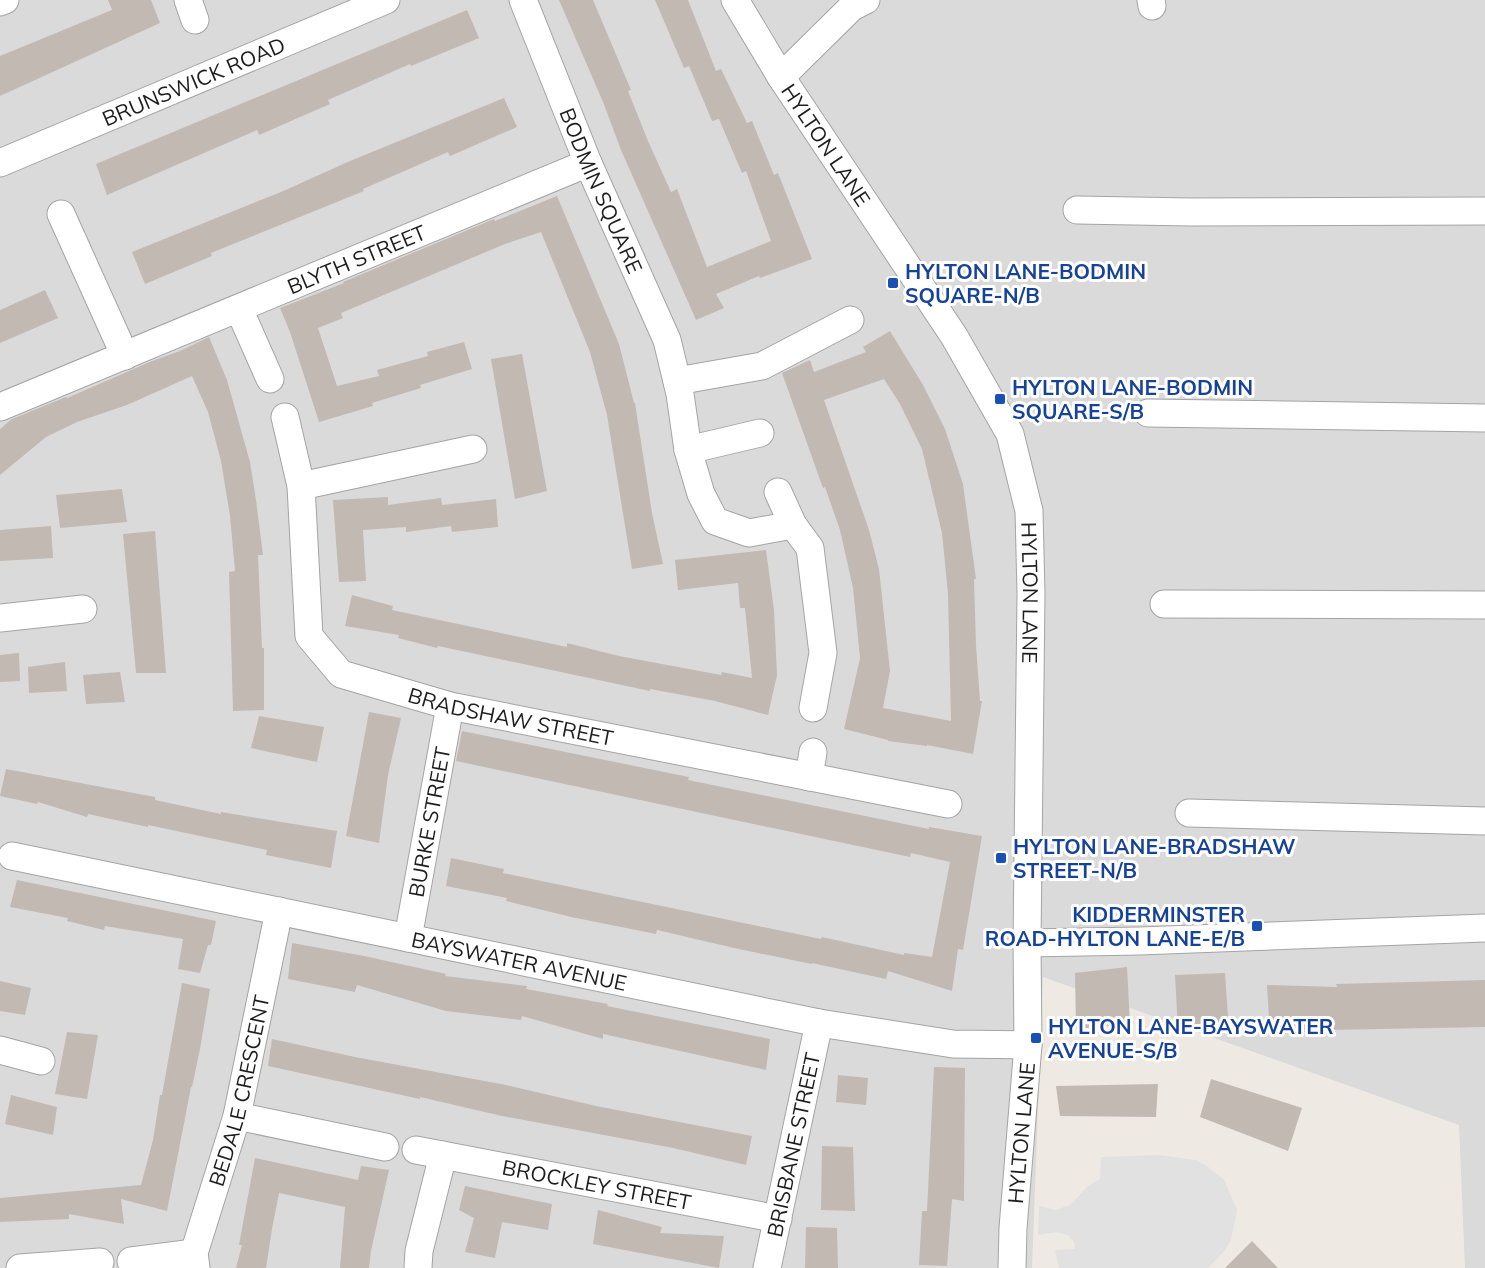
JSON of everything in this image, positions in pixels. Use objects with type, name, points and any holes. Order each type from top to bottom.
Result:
[{"type":"street","points":[[0,2],[5,0]]},
{"type":"street","name":"BRUNSWICK ROAD","points":[[0,163],[386,0]]},
{"type":"street","name":"BODMIN SQUARE","points":[[523,0],[588,164],[667,340],[677,381],[688,450],[701,494],[715,521],[749,533],[793,525]]},
{"type":"street","name":"HYLTON LANE","points":[[735,0],[781,77],[954,336],[1010,434],[1029,511],[1032,593],[1027,943],[1028,1046],[1012,1268]]},
{"type":"street","points":[[781,77],[855,2]]},
{"type":"street","name":"BLYTH STREET","points":[[0,407],[588,164]]},
{"type":"street","points":[[1077,210],[1485,211]]},
{"type":"street","points":[[62,214],[125,356]]},
{"type":"street","points":[[239,309],[270,379]]},
{"type":"street","points":[[677,381],[762,366],[850,320]]},
{"type":"street","points":[[1148,413],[1485,418]]},
{"type":"street","name":"BRADSHAW STREET","points":[[285,417],[301,486],[309,636],[341,674],[450,706],[811,764],[948,804]]},
{"type":"street","points":[[688,450],[760,434]]},
{"type":"street","points":[[301,486],[473,448]]},
{"type":"street","points":[[778,492],[793,525],[810,548],[823,652],[813,708]]},
{"type":"street","points":[[1164,604],[1485,604]]},
{"type":"street","points":[[0,618],[83,609]]},
{"type":"street","name":"BURKE STREET","points":[[408,938],[450,706]]},
{"type":"street","points":[[1189,813],[1485,821]]},
{"type":"street","name":"BAYSWATER AVENUE","points":[[12,856],[819,1023],[953,1044],[1028,1046]]},
{"type":"street","name":"BEDALE CRESCENT","points":[[195,1260],[237,1116],[279,911]]},
{"type":"street","points":[[1027,943],[1485,928]]},
{"type":"street","name":"BRISBANE STREET","points":[[767,1268],[819,1023]]},
{"type":"street","points":[[0,1050],[41,1061]]},
{"type":"street","points":[[237,1116],[385,1147]]},
{"type":"street","name":"BROCKLEY STREET","points":[[416,1150],[778,1219]]},
{"type":"street","points":[[418,1268],[419,1251],[443,1155]]},
{"type":"street","points":[[131,1261],[195,1260]]},
{"type":"street","points":[[20,1268],[100,1262]]},
{"type":"shaded area","points":[[0,0],[1485,0],[1485,1268],[1465,1268],[1459,1125],[1043,977],[1032,1268],[0,1268]]},
{"type":"shaded area","points":[[1159,1155],[1196,1160],[1224,1180],[1237,1210],[1231,1240],[1225,1250],[1208,1268],[1059,1268],[1055,1250],[1075,1249],[1074,1242],[1068,1235],[1056,1232],[1038,1235],[1039,1206],[1055,1210],[1070,1205],[1087,1187],[1100,1179],[1101,1157]]},
{"type":"building","points":[[108,0],[151,0],[160,23],[0,96],[0,56],[112,10]]},
{"type":"building","points":[[559,0],[593,0],[631,90],[628,91],[648,141],[671,192],[677,189],[707,267],[771,241],[746,171],[742,173],[719,119],[712,121],[689,66],[684,68],[655,0],[688,0],[716,71],[721,69],[747,123],[752,121],[774,175],[778,173],[812,259],[760,278],[759,276],[716,294],[724,308],[696,320],[621,150]]},
{"type":"building","points":[[467,10],[479,38],[411,66],[410,64],[328,100],[330,104],[259,135],[257,130],[107,195],[96,164]]},
{"type":"building","points":[[504,98],[517,127],[450,156],[448,152],[363,189],[364,191],[211,253],[212,256],[145,284],[132,252]]},
{"type":"building","points":[[557,196],[619,344],[635,403],[652,513],[663,564],[632,569],[607,415],[590,352],[541,232],[505,244],[341,313],[343,318],[318,328],[337,386],[379,376],[377,370],[428,356],[427,352],[464,342],[472,369],[420,385],[421,388],[372,403],[373,406],[319,422],[280,308],[494,219],[495,221]]},
{"type":"building","points":[[45,290],[58,318],[0,343],[0,310]]},
{"type":"building","points":[[890,331],[923,385],[945,429],[963,484],[976,579],[974,579],[976,645],[980,701],[982,701],[973,754],[927,745],[888,741],[844,729],[860,658],[853,588],[840,530],[782,373],[810,360],[814,372],[866,352],[863,347]],"holes":[[[884,379],[900,404],[922,449],[942,533],[948,594],[951,721],[883,708],[890,671],[879,569],[869,530],[824,400]]]},
{"type":"building","points":[[209,337],[227,380],[250,462],[256,500],[263,555],[258,555],[262,648],[264,648],[264,710],[233,711],[229,572],[235,571],[230,516],[221,461],[208,412],[192,376],[127,405],[77,422],[46,437],[0,475],[0,429],[12,419]]},
{"type":"building","points":[[522,354],[547,491],[515,499],[491,359]]},
{"type":"building","points":[[122,489],[127,522],[60,528],[56,495]]},
{"type":"building","points":[[388,497],[388,505],[441,498],[442,505],[496,499],[498,527],[452,532],[451,526],[406,532],[406,527],[363,530],[366,581],[339,582],[333,500]]},
{"type":"building","points":[[51,526],[53,558],[0,561],[0,530]]},
{"type":"building","points":[[155,531],[166,673],[136,673],[123,534]]},
{"type":"building","points":[[766,550],[774,610],[777,675],[768,715],[715,701],[650,689],[650,691],[438,646],[437,648],[398,638],[399,635],[345,626],[352,595],[393,606],[392,610],[567,647],[567,643],[619,656],[721,675],[722,672],[752,678],[745,608],[740,608],[738,583],[678,590],[675,560]]},
{"type":"building","points":[[19,653],[20,681],[0,682],[0,655]]},
{"type":"building","points":[[65,662],[67,691],[29,693],[28,667]]},
{"type":"building","points":[[120,672],[125,702],[86,704],[83,675]]},
{"type":"building","points":[[369,712],[401,718],[388,775],[379,843],[346,836]]},
{"type":"building","points":[[259,716],[324,727],[317,762],[251,748]]},
{"type":"building","points":[[462,731],[929,829],[929,827],[982,836],[963,950],[958,949],[952,991],[888,971],[886,979],[657,930],[656,934],[571,917],[506,901],[507,898],[446,886],[451,858],[504,869],[503,873],[821,939],[822,937],[904,955],[904,953],[932,957],[950,862],[911,853],[910,857],[456,761]]},
{"type":"building","points":[[6,769],[155,797],[155,800],[221,814],[221,812],[337,831],[331,868],[266,855],[267,850],[88,814],[87,817],[38,802],[37,804],[0,796]]},
{"type":"building","points":[[17,880],[216,921],[211,945],[208,945],[200,973],[178,969],[183,939],[105,926],[104,930],[67,921],[68,918],[10,907]]},
{"type":"building","points":[[292,943],[364,956],[446,974],[445,976],[527,986],[526,989],[770,1039],[766,1070],[603,1034],[603,1039],[522,1016],[521,1020],[446,1011],[357,985],[355,992],[288,979]]},
{"type":"building","points":[[1127,967],[1130,1024],[1076,1029],[1075,973]]},
{"type":"building","points":[[1225,973],[1229,1031],[1178,1031],[1175,975]]},
{"type":"building","points":[[1485,980],[1485,1027],[1328,1030],[1270,1035],[1267,985],[1337,987],[1336,984]]},
{"type":"building","points":[[0,981],[31,988],[25,1015],[0,1011]]},
{"type":"building","points":[[182,983],[210,989],[167,1211],[121,1199],[124,1224],[69,1214],[69,1219],[0,1222],[0,1198],[141,1185],[153,1140]]},
{"type":"building","points":[[67,1032],[98,1035],[87,1099],[55,1094]]},
{"type":"building","points":[[272,1039],[752,1136],[746,1165],[673,1148],[502,1116],[268,1066]]},
{"type":"building","points":[[934,1067],[965,1068],[964,1201],[952,1199],[947,1266],[919,1265],[922,1211],[927,1211]]},
{"type":"building","points":[[838,1075],[868,1078],[866,1105],[836,1102]]},
{"type":"building","points":[[1211,1079],[1302,1108],[1288,1151],[1200,1117]]},
{"type":"building","points":[[1158,1084],[1156,1117],[1060,1116],[1056,1086]]},
{"type":"building","points":[[11,1095],[57,1107],[53,1135],[5,1124]]},
{"type":"building","points":[[822,1146],[853,1147],[855,1211],[821,1210]]},
{"type":"building","points":[[255,1158],[358,1180],[361,1166],[389,1170],[369,1268],[340,1268],[345,1207],[279,1193],[266,1268],[236,1268],[242,1245],[239,1245]]},
{"type":"building","points":[[465,1186],[552,1204],[548,1230],[502,1222],[495,1258],[465,1252],[474,1218],[459,1210]]},
{"type":"building","points":[[598,1210],[662,1227],[660,1233],[724,1236],[719,1268],[593,1244]]},
{"type":"building","points":[[806,1227],[837,1228],[838,1268],[805,1268]]},
{"type":"building","points":[[1252,1241],[1278,1268],[1225,1268]]},
{"type":"place","name":"HYLTON LANE-BODMIN SQUARE-N/B","points":[[893,283]]},
{"type":"place","name":"HYLTON LANE-BODMIN SQUARE-S/B","points":[[1000,399]]},
{"type":"place","name":"HYLTON LANE-BRADSHAW STREET-N/B","points":[[1001,858]]},
{"type":"place","name":"KIDDERMINSTER ROAD-HYLTON LANE-E/B","points":[[1257,926]]},
{"type":"place","name":"HYLTON LANE-BAYSWATER AVENUE-S/B","points":[[1036,1038]]}]
